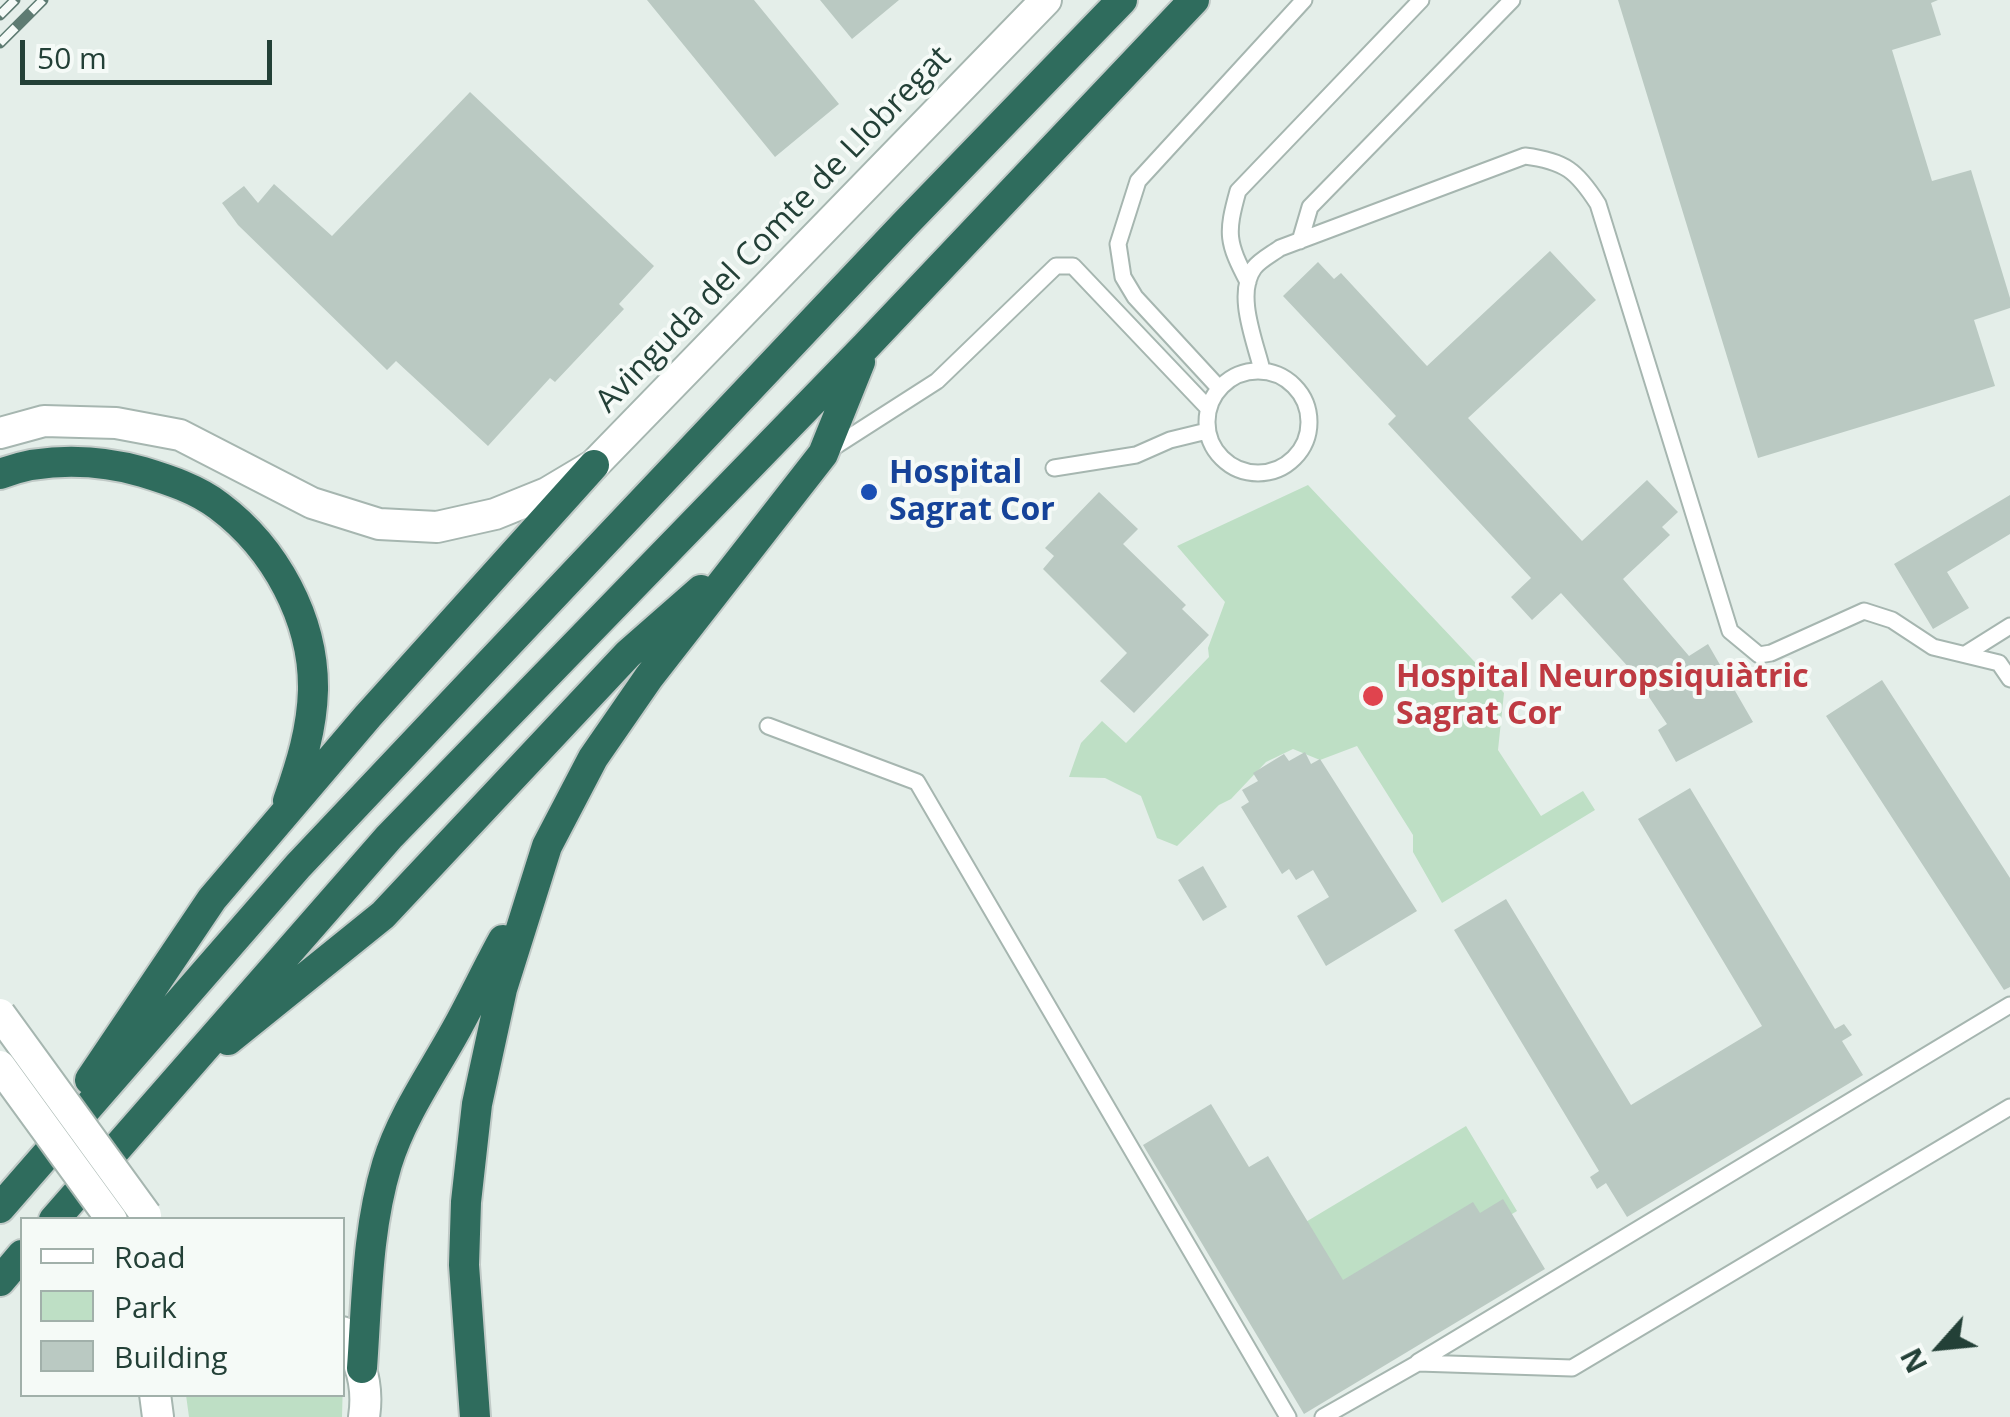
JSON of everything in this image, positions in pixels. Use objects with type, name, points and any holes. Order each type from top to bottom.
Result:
[{"type":"highway","points":[[0,1208],[298,866],[1122,0]]},
{"type":"highway","points":[[57,1217],[389,838],[866,346],[1194,0]]},
{"type":"highway","points":[[475,1417],[464,1266],[466,1202],[477,1104],[502,989],[547,846],[593,758],[648,676],[823,454],[866,346]]},
{"type":"highway","points":[[0,474],[44,464],[76,462],[129,468],[176,482],[216,504],[261,546],[298,610],[308,641],[313,689],[306,751],[282,819]]},
{"type":"highway","points":[[40,1159],[128,1019],[212,899],[368,716],[594,465]]},
{"type":"highway","points":[[174,1081],[292,991],[382,914],[628,654],[756,542]]},
{"type":"highway","points":[[362,1368],[372,1231],[388,1160],[420,1090],[536,880]]},
{"type":"highway","points":[[0,1281],[20,1257]]},
{"type":"street","name":"Avinguda del Comte de Llobregat","points":[[0,433],[44,420],[116,422],[180,435],[312,503],[379,524],[437,527],[495,514],[547,493],[594,465],[1046,0]]},
{"type":"street","points":[[0,1014],[148,1217]]},
{"type":"street","points":[[0,1066],[110,1217]]},
{"type":"street","points":[[345,1337],[362,1368],[366,1390],[364,1417]]},
{"type":"lane","points":[[1219,388],[1135,298],[1124,277],[1118,244],[1138,181],[1304,0]]},
{"type":"lane","points":[[1248,282],[1232,251],[1228,225],[1238,191],[1420,0]]},
{"type":"lane","points":[[1300,241],[1310,208],[1512,0]]},
{"type":"lane","points":[[1262,370],[1247,302],[1248,282],[1255,266],[1280,248],[1525,156],[1552,159],[1580,177],[1598,204],[1730,631],[1758,655],[1772,653],[1864,611],[1892,620],[1933,647],[1999,663],[2010,679]]},
{"type":"lane","points":[[823,454],[937,381],[1056,266],[1074,266],[1208,408]]},
{"type":"lane","points":[[1262,370],[1284,376],[1301,392],[1310,413],[1309,436],[1298,457],[1278,470],[1256,474],[1234,468],[1216,452],[1207,431],[1208,408],[1219,388],[1238,374],[1262,370]]},
{"type":"lane","points":[[1054,468],[1136,455],[1170,440],[1207,431]]},
{"type":"lane","points":[[1967,653],[2010,626]]},
{"type":"lane","points":[[768,726],[917,782],[1288,1417]]},
{"type":"lane","points":[[1323,1417],[2010,1005]]},
{"type":"lane","points":[[1418,1362],[1572,1368],[2010,1107]]},
{"type":"green space","points":[[1308,485],[1504,693],[1498,750],[1541,816],[1583,791],[1595,810],[1442,903],[1413,852],[1413,835],[1357,746],[1320,760],[1293,749],[1266,762],[1177,846],[1157,838],[1141,796],[1105,778],[1069,777],[1081,743],[1102,721],[1126,743],[1209,657],[1208,648],[1225,602],[1177,546]]},
{"type":"green space","points":[[1466,1126],[1517,1211],[1350,1311],[1299,1226]]},
{"type":"green space","points":[[186,1397],[343,1397],[342,1417],[189,1417]]},
{"type":"building","points":[[647,0],[754,0],[839,104],[775,157]]},
{"type":"building","points":[[820,0],[899,0],[852,39]]},
{"type":"building","points":[[1618,0],[1938,0],[1931,3],[1941,35],[1892,50],[1932,181],[1971,170],[2010,298],[2010,308],[1974,320],[1995,386],[1758,458]]},
{"type":"building","points":[[470,92],[654,266],[619,304],[624,309],[555,382],[550,378],[488,446],[396,361],[387,370],[238,225],[222,203],[244,186],[258,203],[274,184],[332,236]]},
{"type":"building","points":[[1550,251],[1596,300],[1468,418],[1582,541],[1647,480],[1678,512],[1662,527],[1670,535],[1623,579],[1689,656],[1708,644],[1753,722],[1676,762],[1658,730],[1667,724],[1631,670],[1561,593],[1532,620],[1511,597],[1531,578],[1388,424],[1396,416],[1283,296],[1318,262],[1334,279],[1341,273],[1427,366]]},
{"type":"building","points":[[1099,492],[1138,529],[1123,544],[1186,605],[1182,609],[1209,635],[1134,713],[1100,681],[1127,653],[1043,569],[1054,556],[1045,548]]},
{"type":"building","points":[[2010,495],[2010,534],[1947,572],[1969,608],[1933,629],[1894,564]]},
{"type":"building","points":[[1882,680],[2010,878],[2010,987],[2004,990],[1826,716]]},
{"type":"building","points":[[1305,752],[1311,764],[1320,759],[1417,911],[1326,966],[1297,916],[1329,897],[1313,870],[1296,880],[1289,869],[1282,874],[1241,807],[1249,802],[1242,790],[1258,781],[1253,773],[1284,754],[1289,761]]},
{"type":"building","points":[[1690,788],[1835,1029],[1844,1024],[1852,1035],[1842,1041],[1863,1075],[1627,1217],[1606,1183],[1597,1189],[1590,1177],[1599,1171],[1454,930],[1506,899],[1631,1105],[1762,1026],[1638,819]]},
{"type":"building","points":[[1203,866],[1227,907],[1203,921],[1178,880]]},
{"type":"building","points":[[1211,1104],[1249,1167],[1268,1156],[1343,1280],[1473,1202],[1480,1213],[1503,1199],[1545,1269],[1304,1414],[1143,1145]]},
{"type":"railway","points":[[0,15],[15,0]]},
{"type":"railway","points":[[0,43],[43,0]]},
{"type":"place","name":"Hospital Sagrat Cor","points":[[869,492]]},
{"type":"place","name":"Hospital Neuropsiquiàtric Sagrat Cor","points":[[1373,696]]}]
